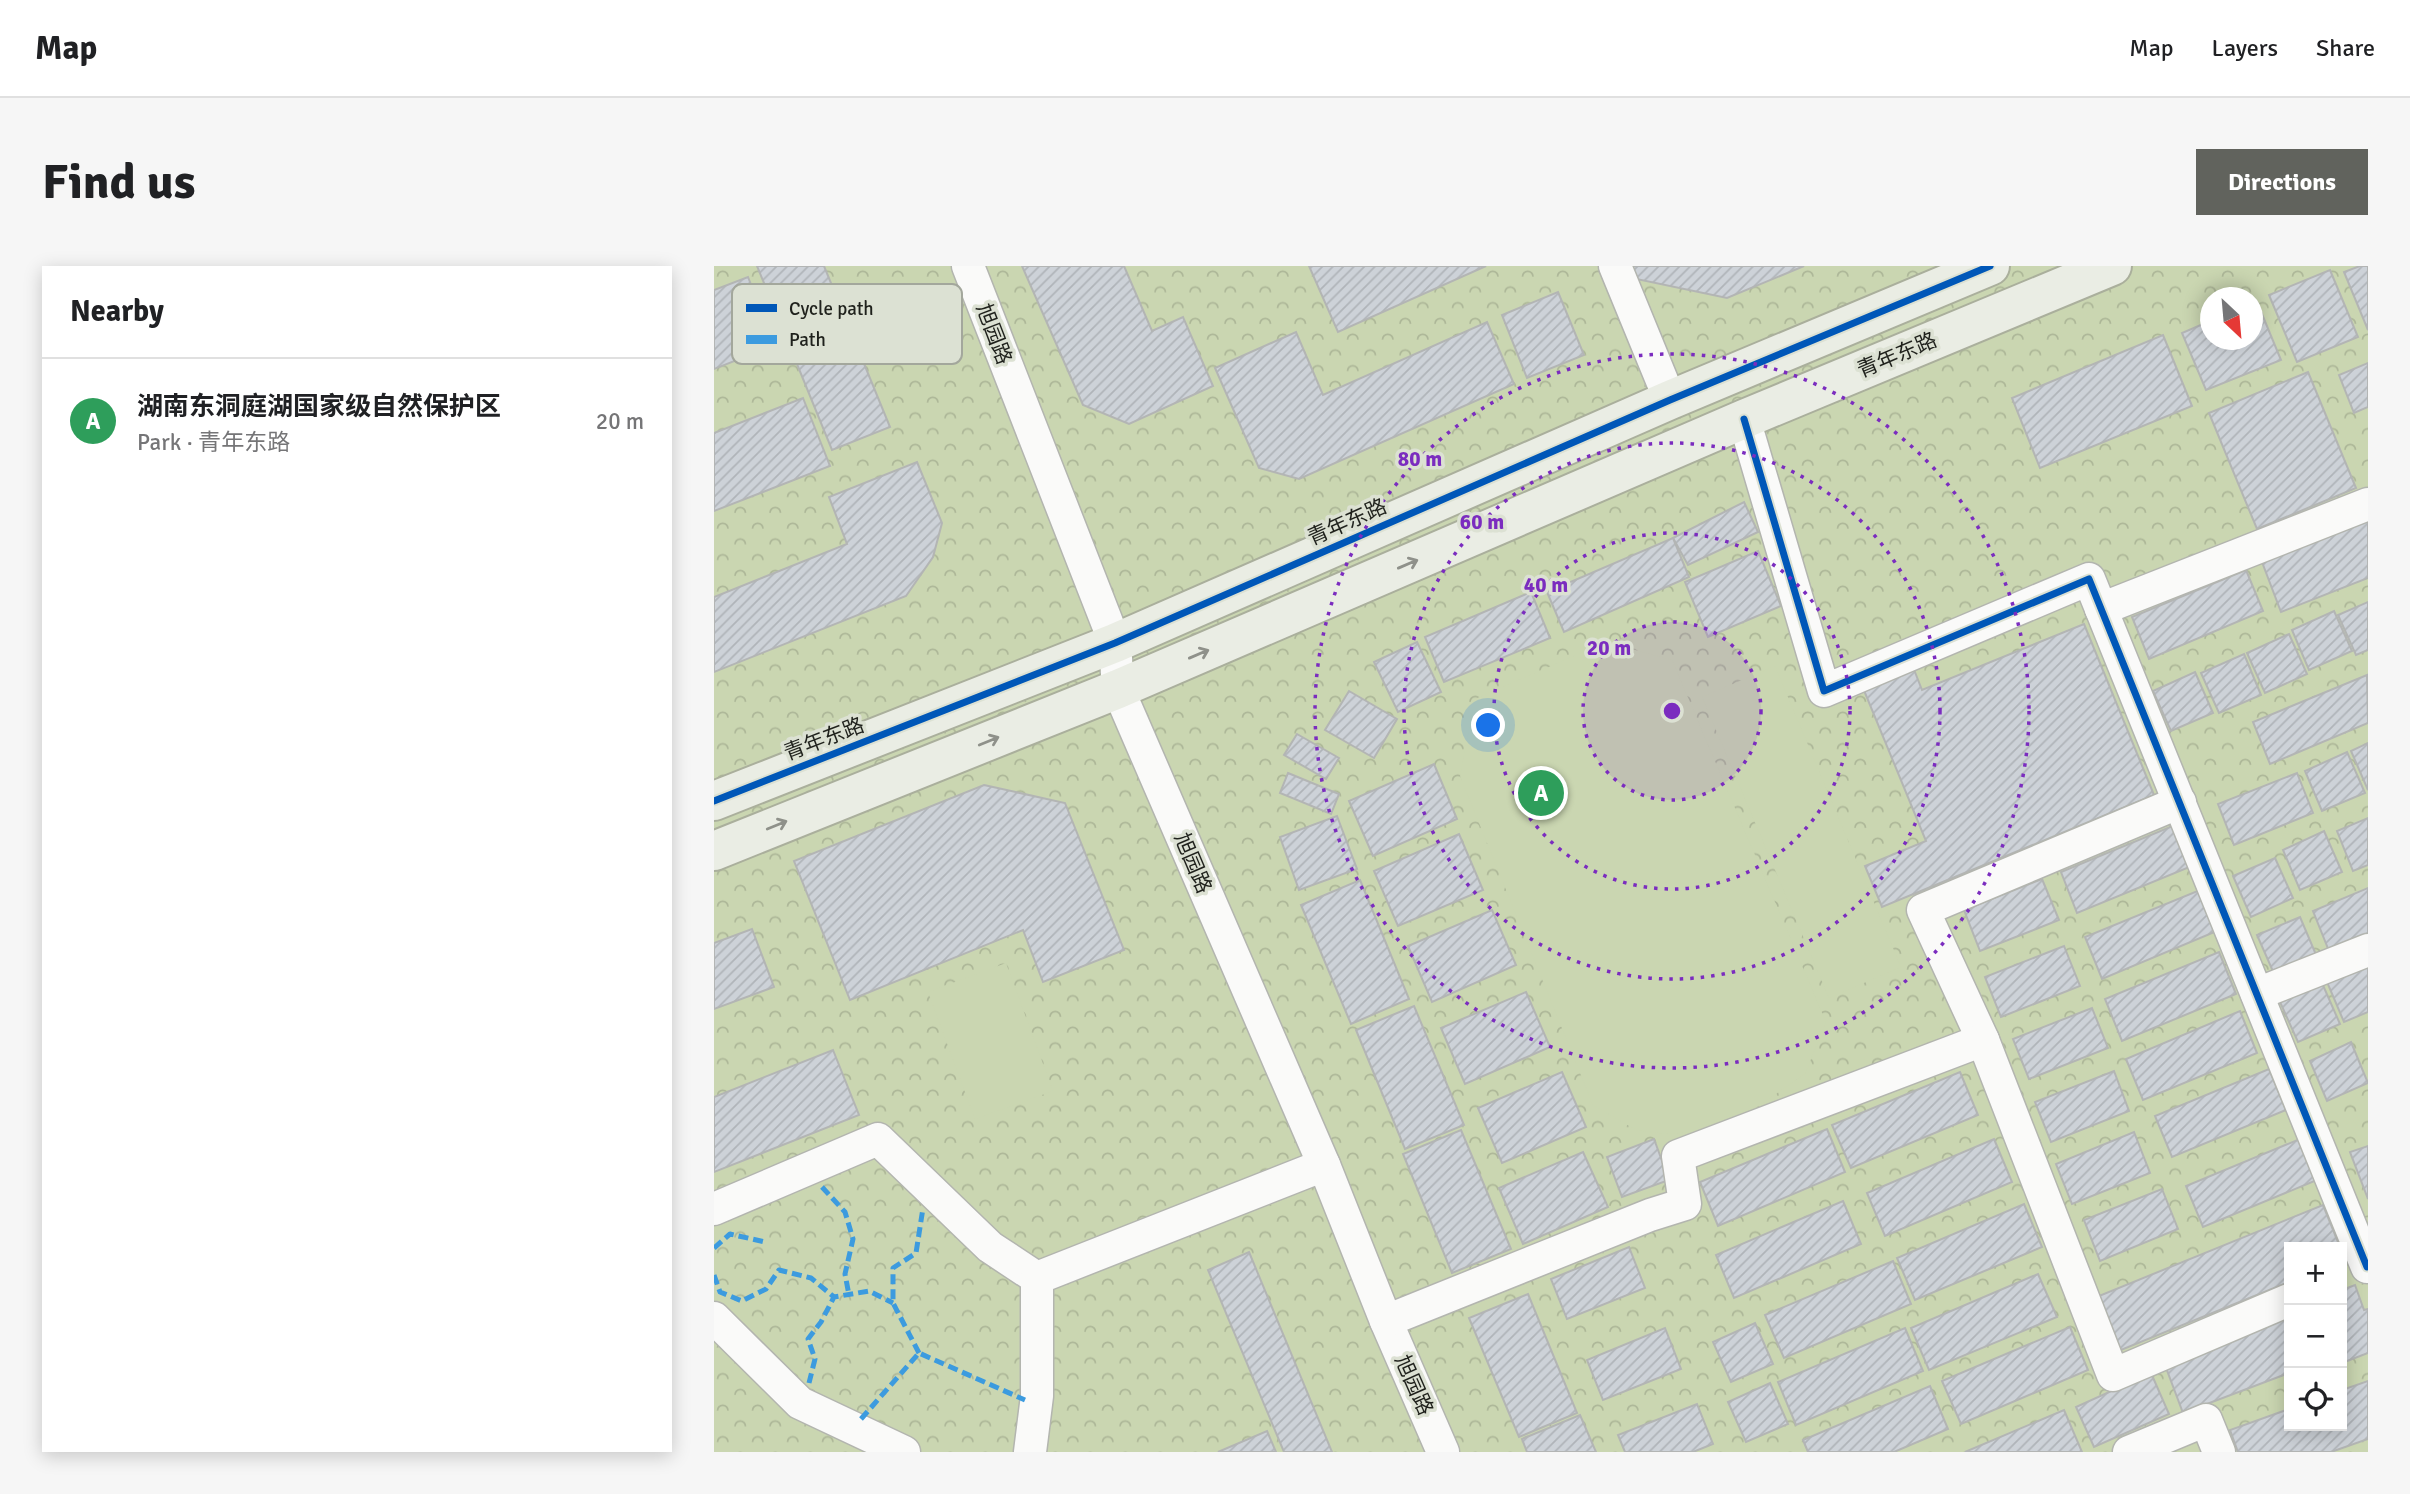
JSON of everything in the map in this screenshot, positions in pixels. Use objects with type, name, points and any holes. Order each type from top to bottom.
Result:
[{"type":"main road","name":"青年东路","points":[[714,801],[1115,643],[1670,400],[1990,266]]},
{"type":"main road","name":"青年东路","points":[[714,851],[1118,689],[1744,419],[2112,266]]},
{"type":"street","name":"旭园路","points":[[968,266],[1115,643],[1118,689],[1324,1165],[1386,1321],[1443,1452]]},
{"type":"street","points":[[1615,266],[1670,400]]},
{"type":"street","points":[[1744,419],[1824,691],[2089,579],[2368,1267],[2347,1276]]},
{"type":"street","points":[[2101,609],[2368,504]]},
{"type":"street","points":[[2179,802],[1923,910],[1983,1040],[2113,1375],[2284,1302]]},
{"type":"street","points":[[2257,994],[2368,950]]},
{"type":"street","points":[[1386,1321],[1650,1215],[1685,1204],[1678,1156],[1983,1040]]},
{"type":"street","points":[[714,1209],[878,1139],[990,1247],[1037,1278]]},
{"type":"street","points":[[1037,1278],[1324,1165]]},
{"type":"street","points":[[1030,1452],[1037,1396],[1037,1278]]},
{"type":"street","points":[[714,1318],[800,1403],[904,1452]]},
{"type":"street","points":[[2129,1452],[2206,1420],[2219,1452]]},
{"type":"green space","points":[[714,266],[2368,266],[2368,1452],[714,1452]]},
{"type":"green space","points":[[1606,642],[1672,660],[1826,1022],[1805,1074],[1744,1116],[1695,1132],[1665,1134],[1636,1130],[1593,1105],[1460,776],[1475,699]]},
{"type":"green space","points":[[1775,666],[1901,967],[1829,998],[1702,697]]},
{"type":"green space","points":[[1006,963],[1053,1091],[975,1119],[928,992]]},
{"type":"building","points":[[757,266],[824,266],[831,284],[764,284]]},
{"type":"building","points":[[1022,266],[1124,266],[1152,331],[1183,317],[1213,386],[1129,424],[1083,405]]},
{"type":"building","points":[[1309,266],[1486,266],[1338,332]]},
{"type":"building","points":[[1618,266],[1804,266],[1727,298],[1622,276]]},
{"type":"building","points":[[2368,266],[2368,330],[2344,272]]},
{"type":"building","points":[[2330,270],[2358,337],[2297,362],[2269,295]]},
{"type":"building","points":[[748,277],[751,284],[732,284],[732,362],[714,369],[714,290]]},
{"type":"building","points":[[1558,292],[1584,355],[1527,378],[1502,315]]},
{"type":"building","points":[[2263,316],[2281,360],[2206,390],[2182,333],[2200,325],[2200,350],[2263,350]]},
{"type":"building","points":[[1487,322],[1514,384],[1299,479],[1259,468],[1215,368],[1296,332],[1323,395]]},
{"type":"building","points":[[2163,335],[2192,406],[2040,468],[2012,398]]},
{"type":"building","points":[[2368,363],[2368,407],[2354,413],[2339,375]]},
{"type":"building","points":[[797,364],[864,364],[890,427],[832,450]]},
{"type":"building","points":[[2308,372],[2356,488],[2257,529],[2209,413]]},
{"type":"building","points":[[803,398],[830,466],[714,511],[714,433]]},
{"type":"building","points":[[917,462],[942,523],[933,557],[906,596],[714,672],[714,597],[847,544],[829,497]]},
{"type":"building","points":[[1744,502],[1758,532],[1688,565],[1673,538]]},
{"type":"building","points":[[2368,521],[2368,578],[2281,612],[2262,562]]},
{"type":"building","points":[[1673,538],[1689,577],[1564,632],[1547,592]]},
{"type":"building","points":[[1758,551],[1781,606],[1708,637],[1685,582]]},
{"type":"building","points":[[2246,570],[2263,611],[2149,659],[2132,617]]},
{"type":"building","points":[[1531,592],[1550,638],[1444,682],[1425,637]]},
{"type":"building","points":[[2368,602],[2368,650],[2356,655],[2338,615]]},
{"type":"building","points":[[2334,611],[2352,651],[2309,670],[2292,630]]},
{"type":"building","points":[[2084,624],[2154,795],[1882,907],[1865,866],[1926,841],[1863,688],[1913,667],[1922,690]]},
{"type":"building","points":[[2289,634],[2307,674],[2265,693],[2247,653]]},
{"type":"building","points":[[1417,642],[1441,692],[1398,712],[1374,662]]},
{"type":"building","points":[[2244,654],[2261,695],[2219,713],[2201,673]]},
{"type":"building","points":[[2195,672],[2213,713],[2171,731],[2153,691]]},
{"type":"building","points":[[2367,675],[2368,723],[2270,764],[2253,722]]},
{"type":"building","points":[[1349,691],[1397,719],[1374,758],[1325,730]]},
{"type":"building","points":[[1297,734],[1339,758],[1326,779],[1284,755]]},
{"type":"building","points":[[2368,743],[2368,790],[2351,751]]},
{"type":"building","points":[[2347,752],[2365,793],[2322,811],[2305,771]]},
{"type":"building","points":[[1434,764],[1457,819],[1373,856],[1349,801]]},
{"type":"building","points":[[1288,773],[1339,794],[1331,814],[1280,793]]},
{"type":"building","points":[[2297,773],[2313,813],[2234,845],[2218,804]]},
{"type":"building","points":[[984,785],[1065,803],[1124,950],[1043,982],[1023,930],[850,1000],[794,861]]},
{"type":"building","points":[[1337,816],[1357,869],[1299,890],[1280,837]]},
{"type":"building","points":[[2368,818],[2368,865],[2353,871],[2337,831]]},
{"type":"building","points":[[2175,825],[2192,866],[2077,913],[2061,872]]},
{"type":"building","points":[[2324,831],[2342,872],[2300,890],[2283,850]]},
{"type":"building","points":[[1459,834],[1483,890],[1398,926],[1374,871]]},
{"type":"building","points":[[2275,858],[2293,898],[2251,917],[2233,876]]},
{"type":"building","points":[[2042,879],[2059,920],[1980,951],[1964,910]]},
{"type":"building","points":[[1360,880],[1409,999],[1351,1024],[1301,905]]},
{"type":"building","points":[[2368,888],[2368,935],[2329,951],[2313,911]]},
{"type":"building","points":[[2200,890],[2217,931],[2102,979],[2085,937]]},
{"type":"building","points":[[1492,910],[1516,965],[1432,1002],[1408,946]]},
{"type":"building","points":[[2300,917],[2317,957],[2275,976],[2257,935]]},
{"type":"building","points":[[752,929],[774,987],[714,1009],[714,943]]},
{"type":"building","points":[[2064,946],[2080,986],[2001,1017],[1985,977]]},
{"type":"building","points":[[2219,952],[2236,994],[2122,1041],[2105,999]]},
{"type":"building","points":[[2368,963],[2368,1012],[2344,1022],[2327,982]]},
{"type":"building","points":[[2322,983],[2340,1024],[2298,1042],[2280,1002]]},
{"type":"building","points":[[1526,992],[1550,1047],[1465,1084],[1441,1028]]},
{"type":"building","points":[[1414,1006],[1464,1125],[1405,1149],[1356,1030]]},
{"type":"building","points":[[2092,1008],[2108,1048],[2029,1079],[2013,1039]]},
{"type":"building","points":[[2240,1011],[2257,1053],[2143,1100],[2126,1059]]},
{"type":"building","points":[[2351,1042],[2368,1083],[2327,1101],[2310,1061]]},
{"type":"building","points":[[833,1050],[859,1115],[714,1172],[714,1097]]},
{"type":"building","points":[[2269,1069],[2286,1110],[2172,1157],[2155,1116]]},
{"type":"building","points":[[2114,1071],[2129,1111],[2051,1142],[2035,1102]]},
{"type":"building","points":[[1562,1072],[1586,1127],[1502,1163],[1478,1108]]},
{"type":"building","points":[[1960,1072],[1978,1115],[1851,1168],[1832,1125]]},
{"type":"building","points":[[1827,1129],[1845,1172],[1718,1226],[1700,1182]]},
{"type":"building","points":[[1461,1130],[1511,1249],[1452,1273],[1403,1154]]},
{"type":"building","points":[[2134,1132],[2150,1173],[2072,1204],[2056,1164]]},
{"type":"building","points":[[1654,1139],[1669,1180],[1622,1197],[1607,1157]]},
{"type":"building","points":[[1994,1139],[2012,1182],[1885,1236],[1867,1193]]},
{"type":"building","points":[[2300,1139],[2317,1180],[2203,1227],[2186,1186]]},
{"type":"building","points":[[2368,1146],[2368,1199],[2350,1152]]},
{"type":"building","points":[[1583,1152],[1608,1207],[1523,1244],[1499,1188]]},
{"type":"building","points":[[2162,1189],[2178,1229],[2100,1261],[2084,1220]]},
{"type":"building","points":[[1843,1201],[1861,1244],[1734,1298],[1716,1255]]},
{"type":"building","points":[[2024,1204],[2042,1247],[1915,1300],[1897,1258]]},
{"type":"building","points":[[2323,1205],[2338,1242],[2284,1242],[2284,1284],[2116,1352],[2094,1298]]},
{"type":"building","points":[[1629,1247],[1645,1288],[1567,1319],[1551,1279]]},
{"type":"building","points":[[1249,1252],[1332,1452],[1284,1452],[1208,1270]]},
{"type":"building","points":[[1893,1261],[1911,1304],[1784,1358],[1765,1315]]},
{"type":"building","points":[[2038,1274],[2057,1317],[1929,1370],[1911,1328]]},
{"type":"building","points":[[2355,1285],[2364,1310],[2368,1309],[2368,1353],[2347,1361],[2347,1305],[2347,1288]]},
{"type":"building","points":[[1528,1294],[1577,1413],[1519,1437],[1469,1318]]},
{"type":"building","points":[[2284,1319],[2284,1375],[2183,1413],[2165,1365]]},
{"type":"building","points":[[1755,1323],[1773,1364],[1731,1382],[1713,1342]]},
{"type":"building","points":[[2070,1327],[2088,1370],[1961,1424],[1942,1381]]},
{"type":"building","points":[[1665,1328],[1681,1369],[1603,1400],[1587,1360]]},
{"type":"building","points":[[1905,1328],[1923,1371],[1796,1425],[1778,1382]]},
{"type":"building","points":[[2151,1373],[2169,1414],[2094,1447],[2076,1407]]},
{"type":"building","points":[[2368,1381],[2368,1439],[2331,1452],[2238,1452],[2230,1430],[2284,1411],[2284,1431],[2347,1431],[2347,1388]]},
{"type":"building","points":[[1770,1383],[1788,1424],[1746,1442],[1728,1402]]},
{"type":"building","points":[[1930,1386],[1948,1429],[1894,1452],[1808,1452],[1803,1440]]},
{"type":"building","points":[[1697,1404],[1713,1444],[1693,1452],[1625,1452],[1618,1435]]},
{"type":"building","points":[[2064,1410],[2082,1452],[1965,1452]]},
{"type":"building","points":[[1580,1415],[1596,1452],[1527,1452],[1522,1439]]},
{"type":"building","points":[[1267,1431],[1276,1452],[1218,1452]]},
{"type":"marked path","points":[[822,1187],[845,1212],[853,1239],[845,1274],[849,1295]]},
{"type":"marked path","points":[[919,1353],[893,1303],[893,1268],[916,1253],[923,1208]]},
{"type":"marked path","points":[[714,1248],[730,1234],[765,1242]]},
{"type":"marked path","points":[[714,1275],[720,1292],[742,1301],[766,1289],[779,1270],[811,1278],[834,1297]]},
{"type":"marked path","points":[[809,1383],[815,1359],[808,1339],[821,1322],[834,1297],[869,1291],[893,1303]]},
{"type":"marked path","points":[[861,1419],[919,1353],[1025,1400]]},
{"type":"cycle path","points":[[714,801],[1115,643],[1670,400],[1990,266]]},
{"type":"cycle path","points":[[1744,419],[1824,691],[2089,579],[2367,1267]]},
{"type":"place","name":"湖南东洞庭湖国家级自然保护区","points":[[1541,793]]}]
